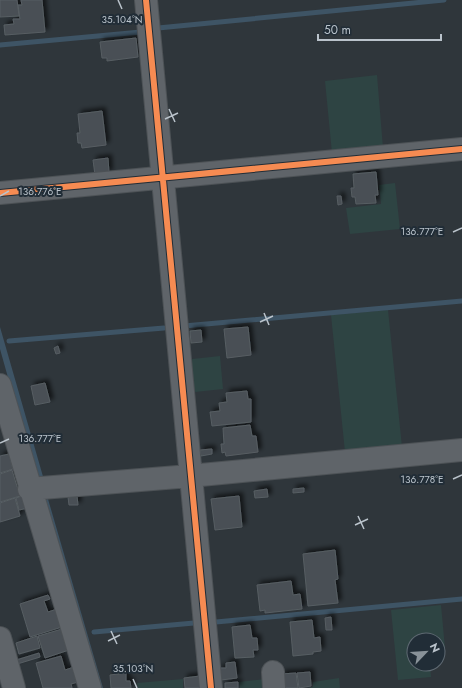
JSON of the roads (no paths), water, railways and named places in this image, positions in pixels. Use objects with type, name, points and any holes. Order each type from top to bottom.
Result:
[{"type":"street","points":[[146,0],[210,688]]},
{"type":"street","points":[[0,193],[462,149]]},
{"type":"street","points":[[0,385],[29,489],[90,688]]},
{"type":"street","points":[[29,489],[190,476],[462,450]]},
{"type":"street","points":[[0,638],[14,688]]},
{"type":"water","points":[[0,327],[44,480],[37,481],[0,349]]},
{"type":"water","points":[[48,499],[103,688],[98,688],[43,501]]},
{"type":"waterway","points":[[158,28],[444,0]]},
{"type":"waterway","points":[[0,45],[141,32]]},
{"type":"waterway","points":[[184,326],[462,301]]},
{"type":"waterway","points":[[9,341],[164,328]]},
{"type":"waterway","points":[[216,622],[462,599]]},
{"type":"waterway","points":[[94,632],[194,623]]}]
